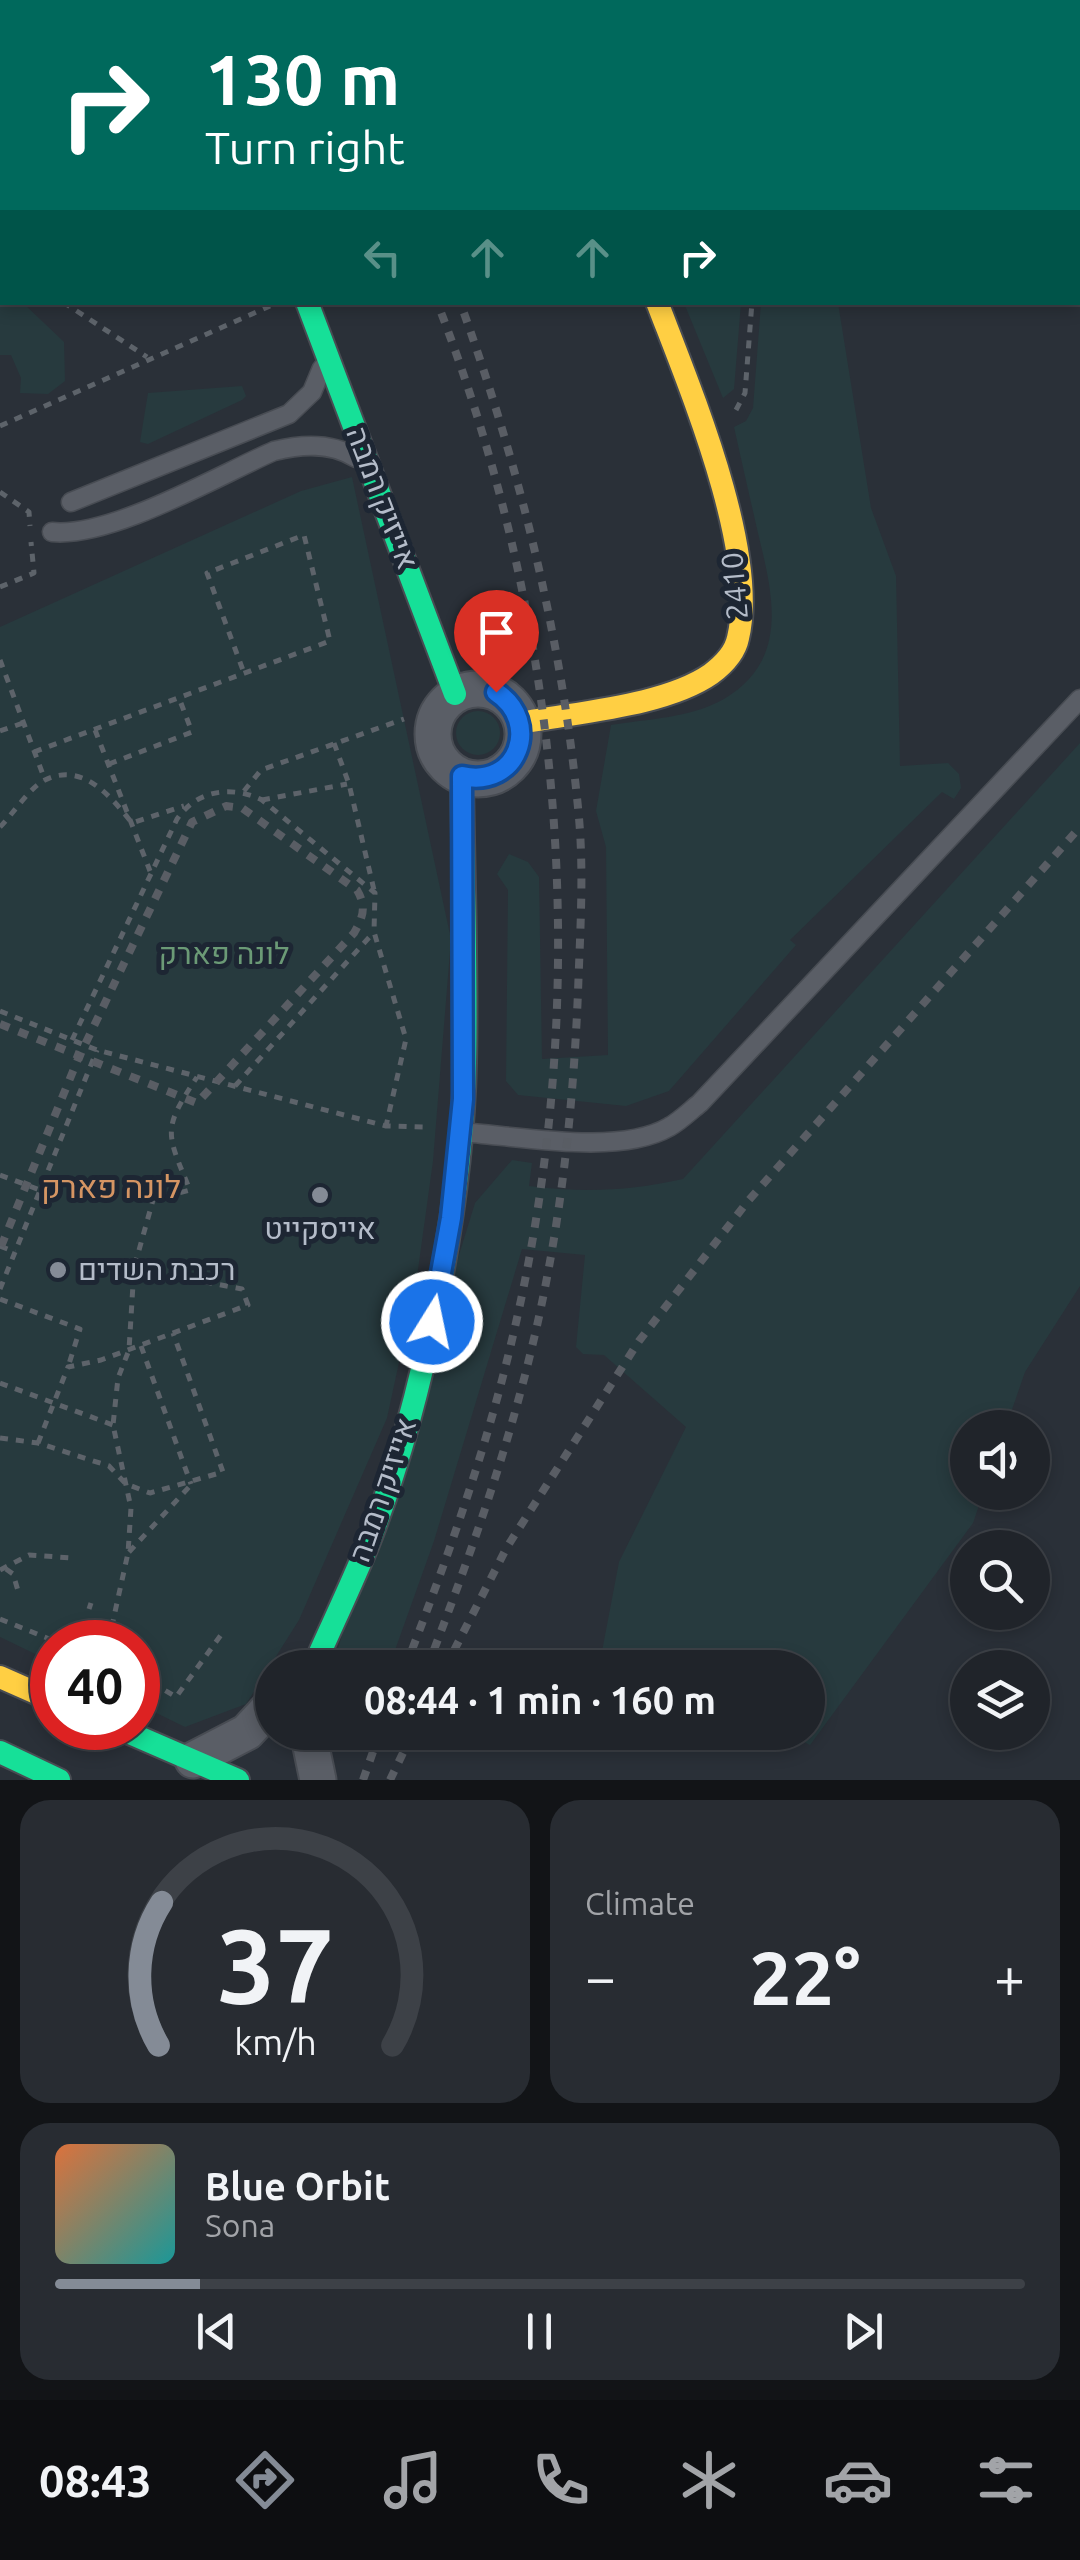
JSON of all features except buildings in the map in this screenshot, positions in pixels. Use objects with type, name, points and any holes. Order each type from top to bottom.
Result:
[{"type":"street","name":"אייזיק רמבה","points":[[308,305],[456,694]]},
{"type":"street","name":"2410","points":[[521,723],[676,692],[700,682],[726,661],[738,642],[743,614],[739,578],[704,428],[658,305]]},
{"type":"street","points":[[469,689],[496,692],[516,710],[521,723],[520,747],[507,767],[486,778],[462,776],[440,758],[433,730],[444,703],[469,689]]},
{"type":"street","name":"אייזיק רמבה","points":[[318,1650],[368,1542],[412,1409],[451,1218],[465,1066],[462,776]]},
{"type":"street","points":[[0,1677],[30,1690]]},
{"type":"street","points":[[193,1760],[248,1732],[255,1724]]},
{"type":"street","points":[[160,1746],[238,1780]]},
{"type":"street","points":[[312,1750],[318,1780]]},
{"type":"street","points":[[0,1752],[49,1775]]},
{"type":"street","points":[[0,1770],[49,1775]]},
{"type":"lane","points":[[71,502],[289,414],[302,404],[320,378],[324,342]]},
{"type":"lane","points":[[52,532],[71,534],[112,523],[274,451],[296,446],[346,452],[360,460],[377,486]]},
{"type":"lane","points":[[461,1132],[603,1142],[637,1138],[669,1128],[700,1103],[1080,699]]},
{"type":"path","points":[[69,305],[147,357]]},
{"type":"path","points":[[0,426],[147,357],[271,305]]},
{"type":"path","points":[[704,428],[728,419],[740,406],[752,305]]},
{"type":"path","points":[[0,492],[29,512],[34,573],[0,586]]},
{"type":"path","points":[[34,752],[330,641],[304,535],[207,573],[244,673]]},
{"type":"path","points":[[0,660],[45,780]]},
{"type":"path","points":[[109,764],[192,732],[179,698]]},
{"type":"path","points":[[244,791],[261,770],[404,718]]},
{"type":"path","points":[[0,732],[23,723]]},
{"type":"path","points":[[95,729],[150,872]]},
{"type":"path","points":[[334,744],[349,784],[375,893],[374,932],[406,1039],[386,1126]]},
{"type":"path","points":[[0,827],[45,780],[72,775],[102,787],[132,823]]},
{"type":"path","points":[[262,800],[349,784]]},
{"type":"path","points":[[132,823],[222,790],[244,791],[262,800],[375,893]]},
{"type":"path","points":[[72,1040],[150,872],[186,805]]},
{"type":"path","points":[[235,1086],[374,932]]},
{"type":"path","points":[[0,1011],[97,1050],[386,1126],[436,1127]]},
{"type":"path","points":[[0,1289],[97,1050]]},
{"type":"path","points":[[113,1620],[128,1553],[131,1508],[113,1425],[118,1378],[129,1350],[134,1268],[153,1200],[190,1190],[169,1130],[171,1116],[197,1076]]},
{"type":"path","points":[[0,1175],[40,1190]]},
{"type":"path","points":[[0,1246],[15,1252]]},
{"type":"path","points":[[68,1367],[129,1350],[248,1305],[242,1289],[134,1268]]},
{"type":"path","points":[[0,1299],[80,1329],[38,1444]]},
{"type":"path","points":[[0,1438],[38,1444],[109,1466],[126,1484],[150,1492],[191,1484],[223,1472],[173,1333]]},
{"type":"path","points":[[141,1345],[191,1484]]},
{"type":"path","points":[[0,1382],[113,1425]]},
{"type":"path","points":[[128,1553],[191,1484]]},
{"type":"path","points":[[1,1570],[29,1555],[73,1558]]},
{"type":"path","points":[[1,1570],[13,1574],[19,1594]]},
{"type":"path","points":[[0,1619],[30,1631]]},
{"type":"path","points":[[160,1688],[176,1698],[221,1635]]},
{"type":"green space","points":[[0,305],[25,305],[64,342],[65,381],[48,394],[20,393],[21,378],[11,355],[0,355]]},
{"type":"green space","points":[[685,305],[741,305],[734,389],[723,398]]},
{"type":"green space","points":[[761,305],[838,305],[871,508],[896,576],[900,766],[948,763],[959,774],[961,788],[954,799],[942,792],[790,940],[796,945],[669,1091],[626,1106],[518,1095],[506,1081],[508,890],[497,874],[509,854],[528,862],[539,877],[542,1059],[608,1055],[606,847],[596,811],[611,725],[683,714],[724,699],[745,683],[768,646],[768,580],[734,427],[746,421],[753,408]]},
{"type":"green space","points":[[242,386],[246,396],[242,400],[148,444],[140,442],[148,393]]},
{"type":"green space","name":"לונה פארק","points":[[352,477],[451,939],[433,1161],[416,1284],[387,1418],[299,1620],[280,1650],[255,1650],[255,1690],[246,1704],[185,1727],[160,1715],[160,1620],[30,1620],[30,1651],[0,1637],[0,627],[301,491]]},
{"type":"green space","points":[[478,711],[494,717],[500,733],[494,749],[478,755],[462,749],[456,733],[462,717]]},
{"type":"green space","points":[[1080,743],[1080,1286],[1025,1372],[1012,1410],[950,1410],[950,1510],[977,1510],[973,1523],[968,1530],[950,1530],[950,1554],[825,1725],[825,1650],[602,1650],[619,1562],[686,1427],[604,1355],[583,1354],[576,1347],[585,1255],[522,1249],[434,1541],[395,1650],[338,1650],[475,1203],[512,1160],[532,1163],[529,1186],[607,1190],[683,1179]]},
{"type":"railway","points":[[412,1650],[464,1508],[511,1344],[537,1214],[553,1082],[558,950],[554,817],[539,686],[515,556],[481,427],[438,305]]},
{"type":"railway","points":[[434,1650],[497,1471],[541,1307],[569,1128],[581,905],[579,818],[572,752],[550,621],[502,428],[461,305]]},
{"type":"railway","points":[[0,1024],[197,1103],[354,933],[363,912],[360,896],[357,890],[242,808],[226,806],[192,822],[78,1059],[0,1249]]},
{"type":"railway","points":[[454,1650],[507,1547],[639,1341],[748,1201],[1080,827]]},
{"type":"railway","points":[[363,1780],[374,1750]]},
{"type":"railway","points":[[390,1780],[404,1750]]},
{"type":"traffic: fast","points":[[308,305],[455,694]]},
{"type":"traffic: fast","points":[[321,1650],[388,1491],[422,1371],[447,1243],[465,1063],[462,776]]},
{"type":"traffic: fast","points":[[160,1746],[238,1780]]},
{"type":"traffic: fast","points":[[0,1752],[59,1780]]},
{"type":"traffic: slow","points":[[521,723],[670,694],[711,674],[728,658],[738,638],[742,602],[730,516],[702,422],[658,305]]},
{"type":"traffic: slow","points":[[0,1677],[30,1690]]},
{"type":"place","name":"אייסקייט","points":[[320,1195]]},
{"type":"place","name":"רכבת השדים","points":[[58,1270]]},
{"type":"district","name":"לונה פארק","points":[[111,1187]]},
{"type":"route","points":[[432,1322],[451,1218],[465,1066],[462,776],[474,779],[498,774],[515,758],[522,735],[516,710],[496,692]]}]
